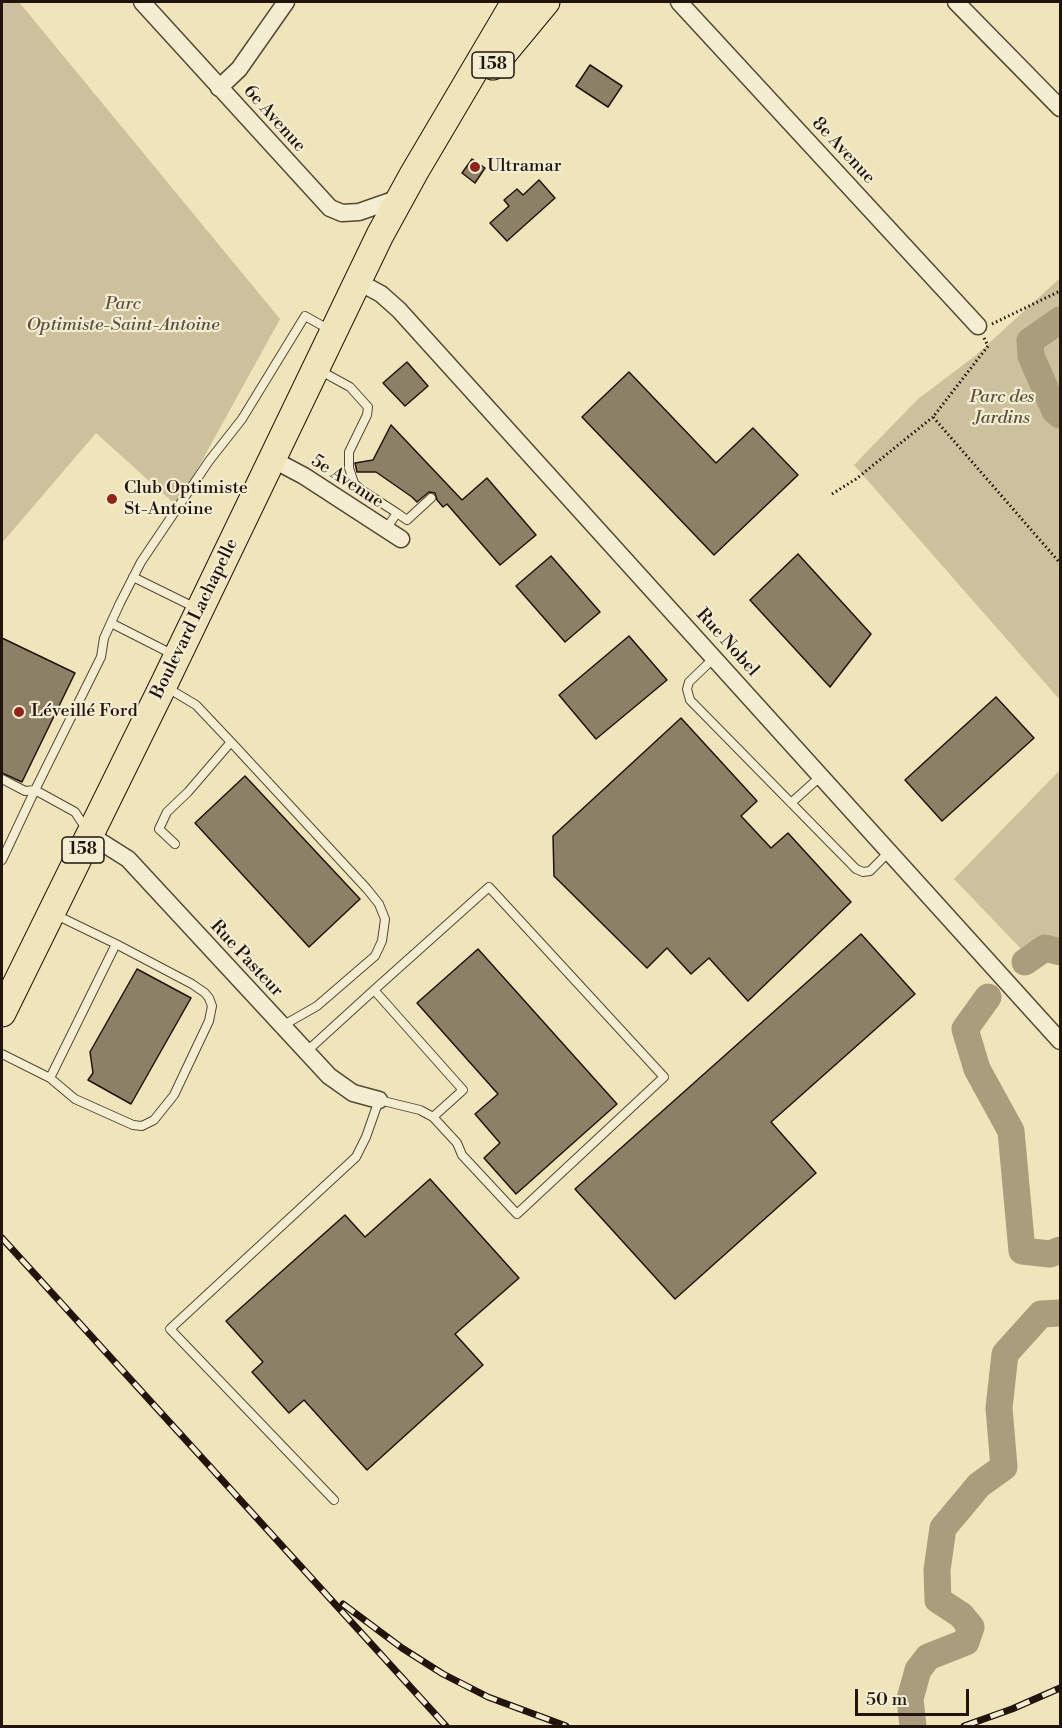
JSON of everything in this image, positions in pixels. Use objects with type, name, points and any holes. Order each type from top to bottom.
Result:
[{"type":"main road","name":"Boulevard Lachapelle","points":[[2,1013],[399,198],[515,2]]},
{"type":"main road","name":"Boulevard Lachapelle","points":[[440,129],[546,2]]},
{"type":"street","name":"6e Avenue","points":[[142,2],[330,208],[342,213],[362,211],[399,198]]},
{"type":"street","points":[[219,88],[239,69],[286,2]]},
{"type":"street","name":"8e Avenue","points":[[679,2],[978,326]]},
{"type":"street","points":[[956,2],[1060,108]]},
{"type":"street","name":"Rue Nobel","points":[[357,281],[381,294],[399,310],[1060,1041]]},
{"type":"street","name":"5e Avenue","points":[[272,459],[401,539]]},
{"type":"street","name":"Rue Pasteur","points":[[90,835],[128,860],[283,1029],[345,1089],[379,1100]]},
{"type":"lane","points":[[2,860],[101,657],[104,638],[141,562],[209,461],[242,419],[305,315],[333,331]]},
{"type":"lane","points":[[315,368],[350,387],[368,407],[367,415],[348,459],[354,483],[407,520],[431,498]]},
{"type":"lane","points":[[386,529],[397,513]]},
{"type":"lane","points":[[133,577],[200,610]]},
{"type":"lane","points":[[111,623],[177,657]]},
{"type":"lane","points":[[714,658],[689,682],[687,689],[690,700],[856,869],[863,872],[870,871],[889,852]]},
{"type":"lane","points":[[163,686],[196,705],[379,904],[385,918],[382,941],[375,956],[317,1006],[289,1022],[283,1029]]},
{"type":"lane","points":[[175,844],[159,829],[167,812],[188,792],[231,742]]},
{"type":"lane","points":[[791,803],[821,776]]},
{"type":"lane","points":[[2,779],[25,790],[35,790],[75,812],[90,835]]},
{"type":"lane","points":[[306,1052],[489,886],[664,1077],[517,1214],[462,1155],[457,1143],[433,1117],[420,1110],[379,1100],[356,1157],[170,1329],[334,1500]]},
{"type":"lane","points":[[2,1054],[50,1078],[75,1099],[133,1125],[142,1126],[154,1120],[174,1095],[209,1021],[212,1006],[209,998],[192,984],[52,913]]},
{"type":"lane","points":[[50,1078],[116,944]]},
{"type":"lane","points":[[374,990],[463,1089],[433,1117]]},
{"type":"path","points":[[832,494],[856,479],[933,417],[988,346],[978,326],[995,324],[1060,291]]},
{"type":"path","points":[[933,417],[1060,563]]},
{"type":"green space","name":"Parc Optimiste-Saint-Antoine","points":[[2,2],[19,2],[280,319],[177,506],[96,433],[2,543]]},
{"type":"green space","name":"Parc des Jardins","points":[[1060,278],[1060,700],[854,465],[918,399],[975,356]]},
{"type":"green space","points":[[1060,770],[1060,956],[1025,953],[954,879]]},
{"type":"building","points":[[590,65],[622,86],[608,107],[576,86]]},
{"type":"building","points":[[472,159],[485,168],[475,183],[462,173]]},
{"type":"building","points":[[539,180],[555,198],[507,241],[490,223],[509,206],[504,200],[517,189],[523,195]]},
{"type":"building","points":[[407,362],[428,386],[405,406],[383,383]]},
{"type":"building","points":[[629,372],[716,463],[753,428],[798,475],[714,555],[582,417]]},
{"type":"building","points":[[391,425],[462,500],[487,478],[536,535],[500,565],[447,504],[443,507],[435,493],[429,492],[417,502],[376,472],[357,472],[355,463],[373,460]]},
{"type":"building","points":[[798,554],[871,634],[830,687],[750,600]]},
{"type":"building","points":[[551,556],[600,612],[565,642],[516,586]]},
{"type":"building","points":[[629,636],[667,680],[596,739],[559,695]]},
{"type":"building","points":[[2,638],[75,673],[22,782],[2,773]]},
{"type":"building","points":[[996,697],[1034,738],[942,821],[905,780]]},
{"type":"building","points":[[681,718],[757,801],[741,816],[771,848],[788,833],[851,902],[748,1001],[709,958],[691,974],[667,948],[647,968],[554,876],[553,836]]},
{"type":"building","points":[[245,776],[360,899],[309,947],[195,823]]},
{"type":"building","points":[[861,934],[915,994],[771,1122],[816,1173],[675,1299],[575,1189]]},
{"type":"building","points":[[478,949],[617,1104],[516,1194],[484,1158],[500,1143],[475,1114],[498,1094],[417,1003]]},
{"type":"building","points":[[137,969],[191,998],[131,1104],[88,1080],[93,1073],[90,1052]]},
{"type":"building","points":[[430,1179],[519,1278],[455,1334],[483,1365],[367,1470],[304,1400],[289,1413],[252,1372],[263,1362],[226,1321],[345,1215],[365,1237]]},
{"type":"waterway","points":[[1060,320],[1030,341],[1031,356],[1055,411],[1060,415]]},
{"type":"waterway","points":[[1025,962],[1045,948],[1060,952]]},
{"type":"waterway","points":[[988,997],[965,1029],[977,1069],[1011,1131],[1022,1251],[1050,1254],[1060,1250]]},
{"type":"waterway","points":[[913,1726],[910,1699],[918,1670],[928,1657],[966,1642],[971,1627],[961,1615],[938,1600],[937,1570],[943,1528],[979,1485],[1004,1467],[999,1408],[1005,1354],[1041,1314],[1060,1313]]},
{"type":"railway","points":[[2,1238],[446,1726]]},
{"type":"railway","points":[[343,1604],[402,1648],[443,1674],[488,1697],[566,1726]]},
{"type":"railway","points":[[964,1726],[1012,1709],[1060,1688]]},
{"type":"place","name":"Ultramar","points":[[475,167]]},
{"type":"place","name":"Club Optimiste St-Antoine","points":[[112,499]]},
{"type":"place","name":"Léveillé Ford","points":[[19,712]]}]
